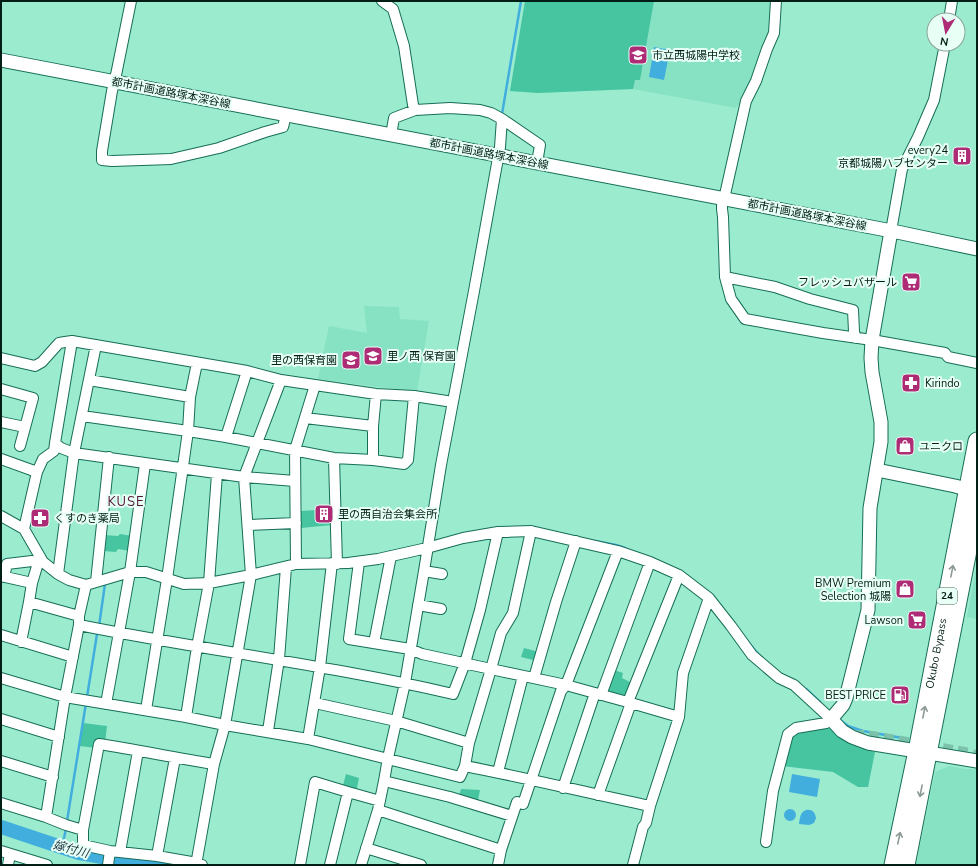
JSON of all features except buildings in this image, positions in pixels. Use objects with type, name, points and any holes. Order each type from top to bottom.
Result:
[{"type":"highway","name":"Okubo Bypass","points":[[906,865],[923,752],[972,491],[977,442]]},
{"type":"highway","name":"Okubo Bypass","points":[[893,865],[923,752],[977,505]]},
{"type":"street","points":[[131,1],[114,82],[102,151],[102,160],[171,159],[219,148],[283,127],[286,115]]},
{"type":"street","points":[[382,1],[393,9],[404,46],[415,110]]},
{"type":"street","points":[[776,1],[774,32],[756,81],[746,101],[722,205],[725,277],[731,299],[745,319],[977,358]]},
{"type":"street","points":[[950,12],[952,1]]},
{"type":"street","points":[[766,842],[773,791],[788,734],[796,728],[826,723],[843,705],[868,610],[870,508],[881,442],[881,422],[872,372],[872,340],[902,169],[934,100],[943,52]]},
{"type":"street","name":"都市計画道路塚本深谷線","points":[[1,60],[891,231],[977,249]]},
{"type":"street","points":[[391,135],[394,118],[415,110],[450,108],[491,112],[540,145],[538,163]]},
{"type":"street","points":[[361,865],[379,805],[405,682],[440,465],[498,155],[502,119]]},
{"type":"street","points":[[725,277],[775,287],[810,299],[853,310],[854,332],[856,338]]},
{"type":"street","points":[[1,358],[35,366],[42,362],[59,343],[72,341],[247,371],[282,380],[376,394],[414,396],[453,402]]},
{"type":"street","points":[[24,529],[37,472],[42,459],[54,451],[72,341]]},
{"type":"street","points":[[58,574],[74,453],[96,345]]},
{"type":"street","points":[[946,353],[948,357],[977,362]]},
{"type":"street","points":[[146,710],[183,468],[188,431],[190,397],[197,363]]},
{"type":"street","points":[[226,437],[247,371]]},
{"type":"street","points":[[89,380],[190,397]]},
{"type":"street","points":[[214,764],[100,744],[83,830],[83,845],[115,852],[157,856],[198,864],[214,764],[225,725],[251,575],[244,477],[282,380]]},
{"type":"street","points":[[296,564],[294,450],[315,385]]},
{"type":"street","points":[[1,389],[33,398],[20,446]]},
{"type":"street","points":[[373,460],[373,426],[376,394]]},
{"type":"street","points":[[82,416],[226,437],[334,458],[373,460],[404,464],[408,460],[414,396]]},
{"type":"street","points":[[305,418],[373,426]]},
{"type":"street","points":[[1,422],[25,427]]},
{"type":"street","points":[[55,443],[61,448],[74,453],[217,474],[295,481]]},
{"type":"street","points":[[96,582],[109,457]]},
{"type":"street","points":[[308,738],[315,703],[335,564],[334,458]]},
{"type":"street","points":[[1,460],[37,472]]},
{"type":"street","points":[[106,704],[130,572],[145,464]]},
{"type":"street","points":[[877,470],[955,486],[972,491]]},
{"type":"street","points":[[186,717],[209,583],[217,474]]},
{"type":"street","points":[[1,516],[24,529],[40,563],[32,583],[21,642]]},
{"type":"street","points":[[248,525],[296,523]]},
{"type":"street","points":[[32,583],[3,576],[7,564],[32,561],[40,563],[69,580],[86,585],[130,572],[146,572],[184,584],[209,583],[296,564],[335,564],[359,562],[427,548],[463,538],[498,532],[531,531],[618,551],[650,562],[679,575],[709,598],[752,655],[779,678],[794,685],[842,731],[852,737],[868,743],[977,761]]},
{"type":"street","points":[[1,678],[65,697],[308,738],[460,777],[501,633],[513,613],[531,531]]},
{"type":"street","points":[[29,602],[118,633],[405,682],[453,694],[465,663],[480,610],[498,532]]},
{"type":"street","points":[[534,678],[556,602],[576,541]]},
{"type":"street","points":[[498,865],[501,850],[517,802],[523,804],[561,690],[566,685],[618,551]]},
{"type":"street","points":[[374,643],[391,556]]},
{"type":"street","points":[[359,562],[349,639],[410,649],[422,654],[491,670],[566,685],[678,717]]},
{"type":"street","points":[[563,788],[650,562]]},
{"type":"street","points":[[268,732],[279,660],[286,567]]},
{"type":"street","points":[[424,570],[442,574]]},
{"type":"street","points":[[598,796],[629,702],[679,575]]},
{"type":"street","points":[[46,817],[65,697],[86,585]]},
{"type":"street","points":[[633,865],[643,827],[646,823],[678,717],[683,673],[709,598]]},
{"type":"street","points":[[418,605],[441,609]]},
{"type":"street","points":[[1,635],[73,656]]},
{"type":"street","points":[[498,772],[523,676]]},
{"type":"street","points":[[315,703],[396,721],[469,743]]},
{"type":"street","points":[[1,719],[59,737]]},
{"type":"street","points":[[109,865],[115,852],[138,750]]},
{"type":"street","points":[[157,856],[175,758]]},
{"type":"street","points":[[1,761],[53,777]]},
{"type":"street","points":[[464,766],[531,779],[598,796],[650,806]]},
{"type":"street","points":[[384,781],[450,797],[512,816]]},
{"type":"street","points":[[300,865],[315,782],[348,792],[501,850]]},
{"type":"street","points":[[330,865],[348,792]]},
{"type":"street","points":[[1,803],[46,817],[66,826],[83,830]]},
{"type":"street","points":[[366,848],[421,865]]},
{"type":"street","points":[[8,865],[6,852],[42,864]]},
{"type":"shaded area","name":"市立西城陽中学校","points":[[525,1],[775,1],[769,33],[752,84],[736,108],[633,89],[538,93],[510,91]]},
{"type":"shaded area","points":[[525,1],[654,1],[640,80],[635,80],[633,89],[538,93],[510,91]]},
{"type":"shaded area","name":"里ノ西 保育園","points":[[364,306],[399,307],[400,319],[429,321],[417,391],[318,379],[329,326],[367,333]]},
{"type":"shaded area","points":[[317,510],[318,519],[332,518],[332,525],[301,528],[300,511]]},
{"type":"shaded area","points":[[120,534],[133,536],[130,551],[118,549],[116,552],[103,551],[104,535],[118,536]]},
{"type":"shaded area","points":[[977,563],[977,619],[967,617]]},
{"type":"shaded area","points":[[524,648],[539,652],[537,661],[521,657]]},
{"type":"shaded area","points":[[614,670],[623,673],[622,678],[630,682],[625,697],[606,693]]},
{"type":"shaded area","points":[[83,723],[107,726],[105,743],[96,748],[80,746]]},
{"type":"shaded area","points":[[830,727],[851,743],[875,752],[868,787],[858,787],[833,772],[782,766],[792,734]]},
{"type":"shaded area","points":[[949,766],[965,769],[977,769],[977,865],[916,865],[935,772]]},
{"type":"shaded area","points":[[346,774],[359,778],[356,793],[342,789]]},
{"type":"shaded area","points":[[461,789],[480,790],[478,800],[459,796]]},
{"type":"water","points":[[654,47],[670,50],[664,80],[649,77]]},
{"type":"water","points":[[792,774],[820,779],[817,797],[789,792]]},
{"type":"water","points":[[788,809],[792,809],[796,815],[792,821],[788,821],[784,817],[784,813]]},
{"type":"water","points":[[806,810],[810,810],[814,813],[816,818],[814,823],[809,825],[799,824],[801,814]]},
{"type":"waterway","points":[[502,114],[521,1]]},
{"type":"waterway","points":[[595,541],[625,548]]},
{"type":"waterway","points":[[99,626],[105,584]]},
{"type":"waterway","points":[[87,697],[97,634]]},
{"type":"waterway","points":[[748,642],[759,655]]},
{"type":"waterway","points":[[806,689],[820,702]]},
{"type":"waterway","points":[[67,821],[86,703]]},
{"type":"waterway","points":[[839,719],[848,726],[863,731],[908,739]]},
{"type":"waterway","name":"嫁付川","points":[[1,827],[79,853],[119,860],[167,865]]},
{"type":"waterway","points":[[62,847],[66,829]]},
{"type":"tunnel","points":[[854,736],[872,736],[971,753],[977,756]]},
{"type":"place","name":"市立西城陽中学校","points":[[638,55]]},
{"type":"place","name":"every24 京都城陽ハブセンター","points":[[962,156]]},
{"type":"place","name":"フレッシュバザール","points":[[911,282]]},
{"type":"place","name":"里ノ西 保育園","points":[[373,356]]},
{"type":"place","name":"里の西保育園","points":[[351,360]]},
{"type":"place","name":"Kirindo","points":[[911,383]]},
{"type":"place","name":"ユニクロ","points":[[905,446]]},
{"type":"place","name":"里の西自治会集会所","points":[[324,514]]},
{"type":"place","name":"くすのき薬局","points":[[40,518]]},
{"type":"place","name":"BMW Premium Selection 城陽","points":[[905,589]]},
{"type":"place","name":"Lawson","points":[[917,620]]},
{"type":"place","name":"BEST PRICE","points":[[900,695]]},
{"type":"district","name":"KUSE","points":[[126,502]]}]
